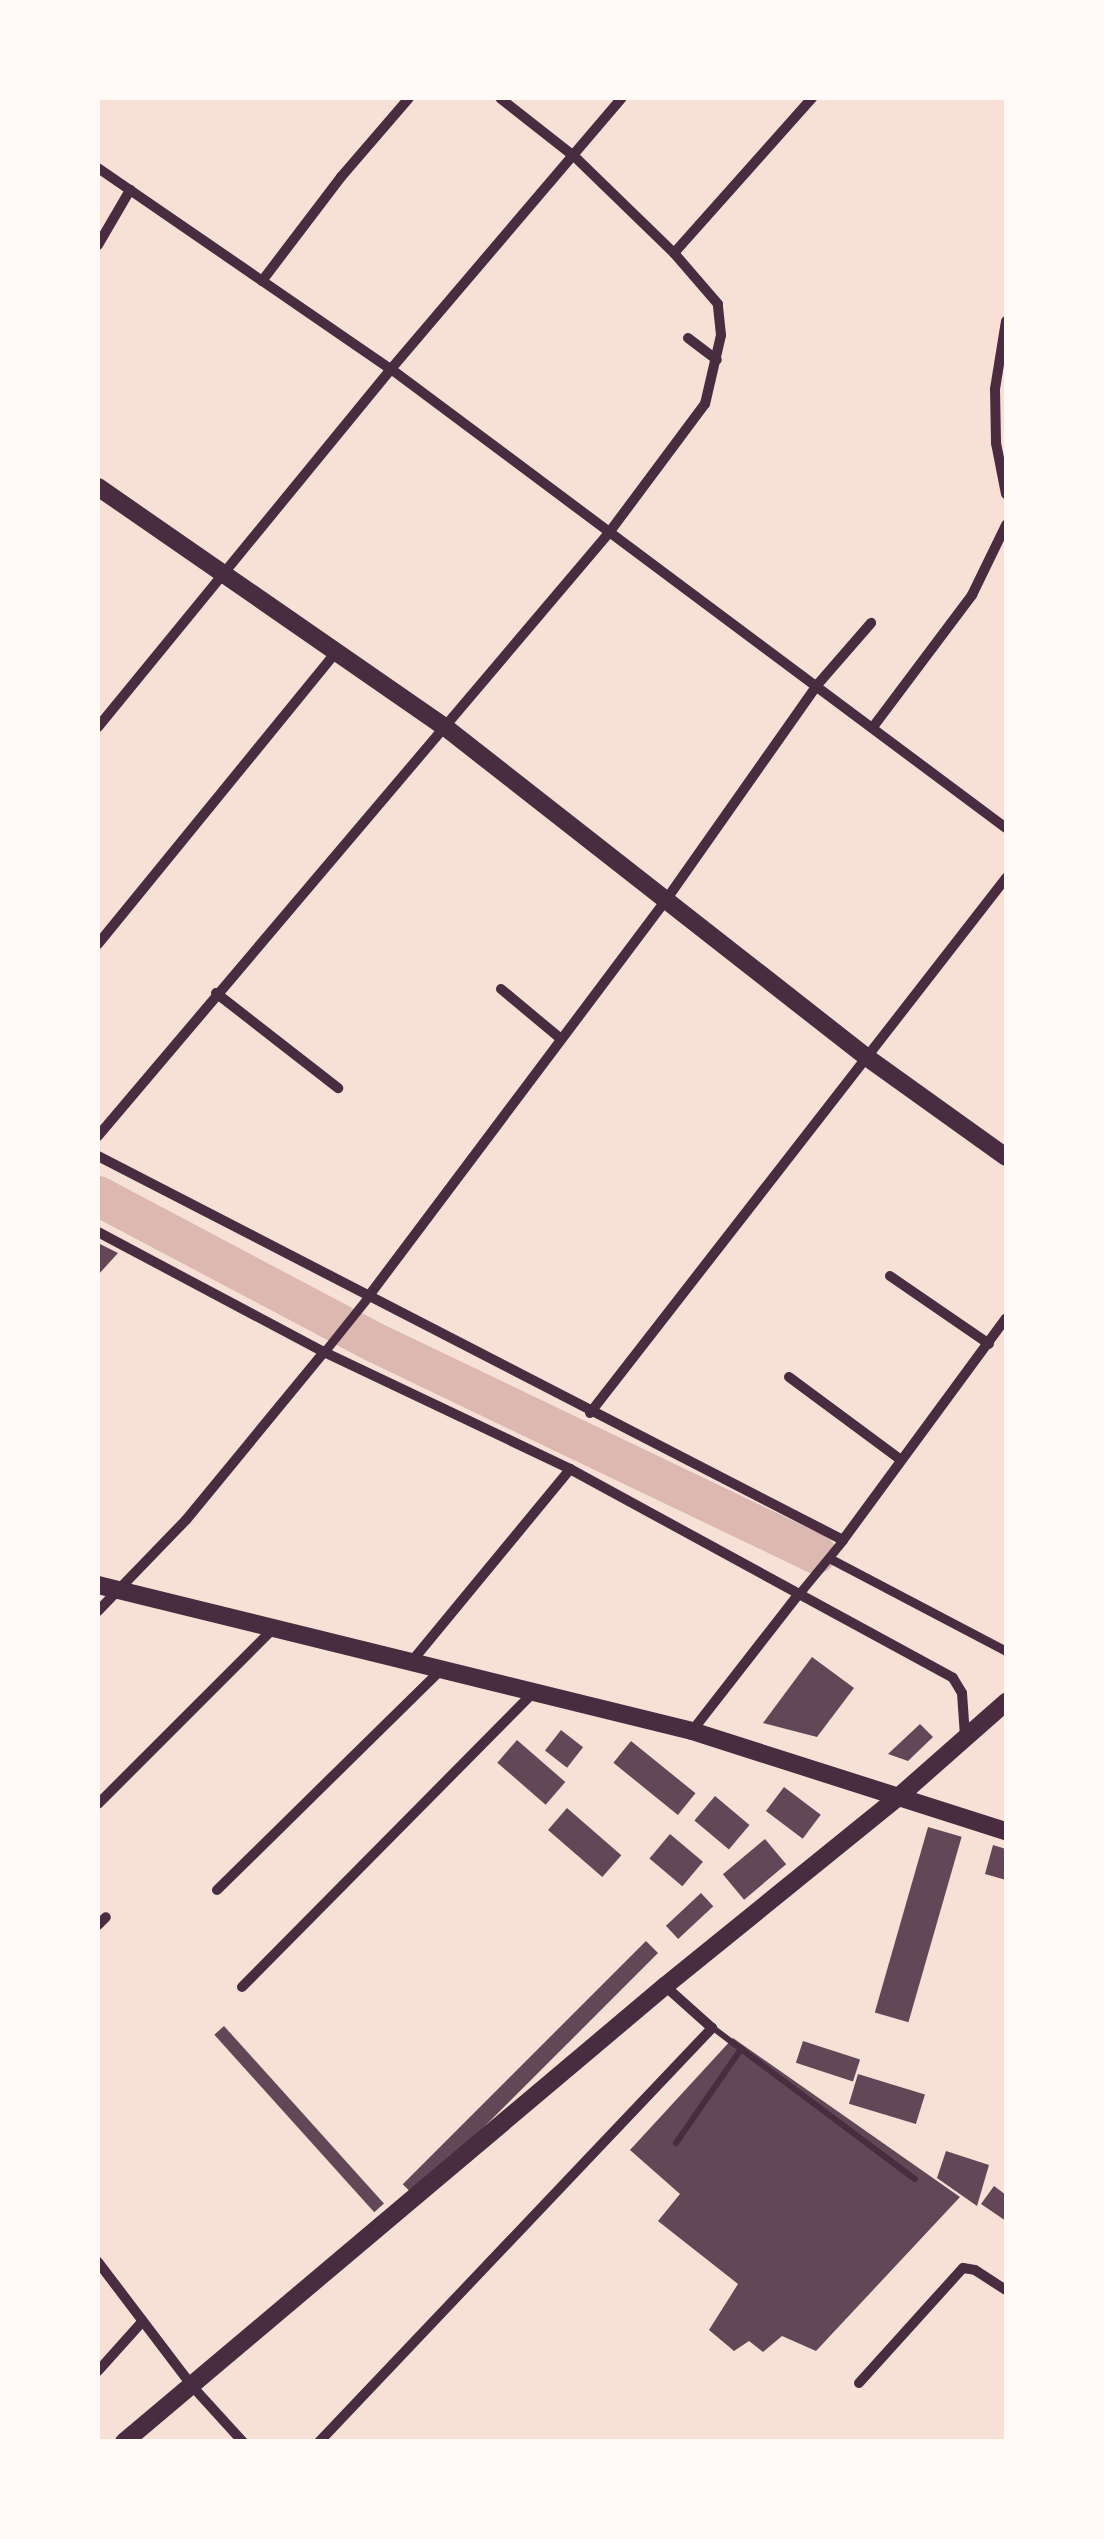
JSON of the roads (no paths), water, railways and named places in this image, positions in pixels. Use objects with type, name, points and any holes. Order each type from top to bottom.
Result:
[{"type":"main road","points":[[98,488],[445,727],[865,1056],[1006,1157]]},
{"type":"main road","points":[[98,1585],[692,1731],[1006,1832]]},
{"type":"main road","points":[[124,2442],[665,1986],[896,1799],[1006,1702]]},
{"type":"street","points":[[262,281],[341,177],[409,98]]},
{"type":"street","points":[[98,1136],[608,534],[705,404],[717,360],[720,310],[674,253],[575,156],[500,98]]},
{"type":"street","points":[[98,727],[391,369],[622,98]]},
{"type":"street","points":[[674,253],[812,98]]},
{"type":"street","points":[[98,168],[391,369],[1006,828]]},
{"type":"street","points":[[98,245],[130,190]]},
{"type":"street","points":[[1006,322],[995,389],[995,420],[1006,494]]},
{"type":"street","points":[[688,338],[717,360]]},
{"type":"street","points":[[873,727],[972,595],[1006,525]]},
{"type":"street","points":[[98,1612],[186,1520],[327,1349],[666,900],[818,684],[870,623]]},
{"type":"street","points":[[98,944],[334,653]]},
{"type":"street","points":[[590,1413],[1006,878]]},
{"type":"street","points":[[500,989],[561,1040]]},
{"type":"street","points":[[216,993],[338,1088]]},
{"type":"street","points":[[98,1156],[364,1301],[843,1540]]},
{"type":"street","points":[[98,1232],[570,1468],[797,1596],[953,1678],[962,1693],[965,1737]]},
{"type":"street","points":[[890,1276],[989,1344]]},
{"type":"street","points":[[692,1731],[843,1540],[1006,1318]]},
{"type":"street","points":[[789,1377],[901,1460]]},
{"type":"street","points":[[412,1661],[570,1468]]},
{"type":"street","points":[[829,1558],[1006,1650]]},
{"type":"street","points":[[98,1804],[276,1626]]},
{"type":"street","points":[[217,1890],[442,1668]]},
{"type":"street","points":[[242,1987],[535,1692]]},
{"type":"street","points":[[319,2442],[712,2028],[665,1986]]},
{"type":"street","points":[[98,2265],[192,2386],[243,2442]]},
{"type":"street","points":[[859,2383],[963,2268],[975,2270],[1006,2290]]},
{"type":"street","points":[[98,2371],[142,2322]]},
{"type":"lane","points":[[712,2028],[915,2179]]},
{"type":"lane","points":[[676,2143],[741,2049]]},
{"type":"waterway","points":[[98,1196],[376,1343],[816,1554]]}]
